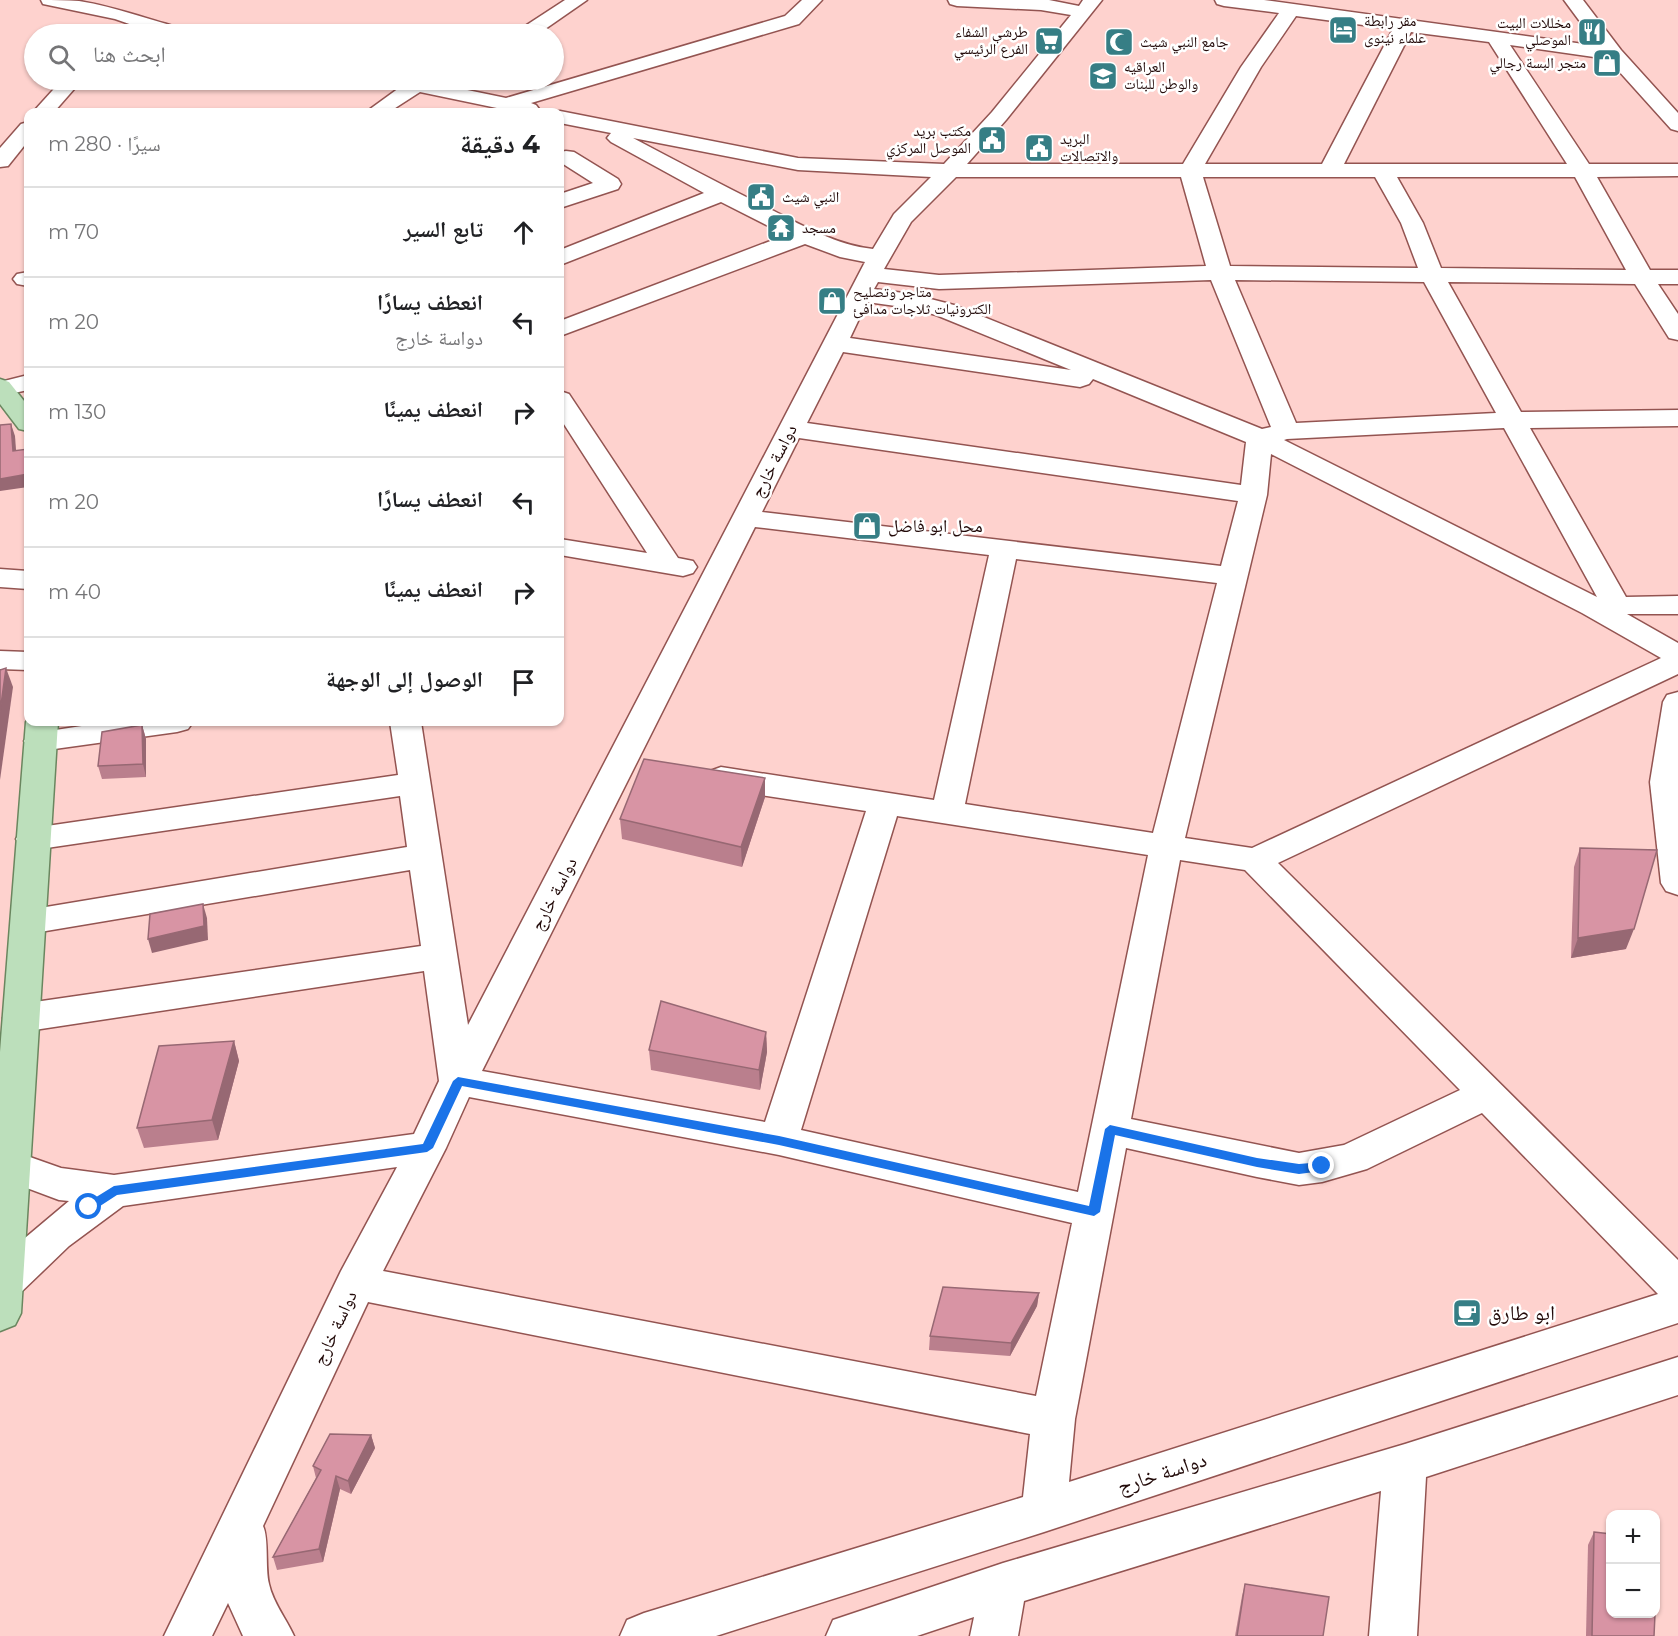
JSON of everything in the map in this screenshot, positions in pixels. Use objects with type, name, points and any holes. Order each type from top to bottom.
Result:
[{"type":"main road","points":[[1,388],[24,418]]},
{"type":"main road","points":[[1,1299],[41,731]]},
{"type":"street","points":[[50,0],[125,7],[152,24]]},
{"type":"street","points":[[541,24],[578,0]]},
{"type":"street","points":[[564,87],[792,20],[813,0]]},
{"type":"street","points":[[957,0],[1088,6]]},
{"type":"street","points":[[1224,0],[1614,54]]},
{"type":"street","points":[[1573,0],[1614,54],[1678,124]]},
{"type":"street","name":"دواسة خارج","points":[[188,1636],[356,1283],[427,1148],[458,1081],[870,274],[902,219],[950,171],[999,116],[1088,6]]},
{"type":"street","points":[[114,24],[125,7]]},
{"type":"street","points":[[1044,1511],[1053,1419],[1166,847],[1253,495],[1273,435],[1274,398],[1220,273],[1190,171],[1251,67],[1291,9]]},
{"type":"street","points":[[1330,170],[1405,25]]},
{"type":"street","points":[[1497,39],[1582,170],[1641,277],[1678,333]]},
{"type":"street","points":[[47,108],[63,90]]},
{"type":"street","points":[[385,108],[410,90]]},
{"type":"street","points":[[464,90],[524,108]]},
{"type":"street","points":[[507,104],[554,90]]},
{"type":"street","points":[[567,119],[798,164],[912,171],[1678,170]]},
{"type":"street","points":[[567,119],[623,140],[721,194],[805,236],[852,254],[870,274],[911,301],[945,310],[1130,386],[1273,435],[1604,606],[1678,655]]},
{"type":"street","points":[[1,156],[24,133]]},
{"type":"street","points":[[564,158],[623,140]]},
{"type":"street","points":[[564,159],[610,184],[564,200]]},
{"type":"street","points":[[1382,170],[1412,223],[1431,275],[1513,420],[1604,606]]},
{"type":"street","points":[[564,256],[721,194]]},
{"type":"street","points":[[564,327],[805,236]]},
{"type":"street","points":[[870,274],[939,282],[1220,273],[1678,277]]},
{"type":"street","points":[[835,343],[1130,386]]},
{"type":"street","points":[[1,388],[24,384]]},
{"type":"street","points":[[564,405],[669,565]]},
{"type":"street","points":[[1273,435],[1513,420],[1678,418]]},
{"type":"street","points":[[791,429],[1253,495]]},
{"type":"street","points":[[746,518],[1232,576]]},
{"type":"street","points":[[564,548],[718,572]]},
{"type":"street","points":[[947,813],[1004,550]]},
{"type":"street","points":[[0,578],[24,580]]},
{"type":"street","points":[[1604,606],[1678,605]]},
{"type":"street","points":[[0,660],[24,662]]},
{"type":"street","points":[[690,773],[1255,860],[1678,662]]},
{"type":"street","points":[[1678,702],[1672,786],[1678,883]]},
{"type":"street","points":[[41,731],[117,726]]},
{"type":"street","points":[[407,726],[458,1081],[779,1140],[1094,1212]]},
{"type":"street","points":[[621,762],[656,768]]},
{"type":"street","points":[[33,839],[414,783]]},
{"type":"street","points":[[779,1140],[885,803]]},
{"type":"street","points":[[28,922],[425,856]]},
{"type":"street","points":[[1255,860],[1678,1287]]},
{"type":"street","points":[[21,1018],[440,956]]},
{"type":"street","points":[[1110,1129],[1257,1162],[1299,1169],[1353,1158],[1487,1094]]},
{"type":"street","points":[[10,1166],[59,1184],[114,1191],[427,1148]]},
{"type":"street","points":[[1,1299],[51,1237],[114,1191]]},
{"type":"street","points":[[356,1283],[1053,1419]]},
{"type":"street","name":"دواسة خارج","points":[[644,1636],[1044,1511],[1678,1305]]},
{"type":"street","points":[[850,1636],[1004,1585],[1405,1464],[1678,1376]]},
{"type":"street","points":[[1393,1636],[1405,1464]]},
{"type":"street","points":[[244,1521],[242,1542],[244,1583],[258,1621],[270,1636]]},
{"type":"street","points":[[994,1636],[1004,1585]]},
{"type":"building","points":[[11,424],[13,451],[24,450],[24,475],[0,479],[0,425]]},
{"type":"building","points":[[6,668],[0,712],[0,670]]},
{"type":"building","points":[[142,726],[143,764],[98,766],[102,732]]},
{"type":"building","points":[[644,759],[765,778],[741,847],[620,819]]},
{"type":"building","points":[[1580,848],[1657,850],[1634,929],[1578,938]]},
{"type":"building","points":[[203,904],[204,926],[148,939],[150,914]]},
{"type":"building","points":[[661,1001],[766,1032],[759,1070],[649,1050]]},
{"type":"building","points":[[234,1041],[212,1120],[137,1128],[159,1046]]},
{"type":"building","points":[[943,1287],[1039,1293],[1011,1343],[930,1336]]},
{"type":"building","points":[[330,1434],[371,1435],[348,1481],[336,1476],[319,1549],[273,1557],[321,1470],[313,1466]]},
{"type":"building","points":[[1594,1532],[1606,1533],[1606,1618],[1655,1618],[1654,1636],[1592,1636]]},
{"type":"building","points":[[1245,1584],[1329,1597],[1323,1636],[1237,1636]]},
{"type":"place","name":"مقر رابطة علماء نينوى","points":[[1343,30]]},
{"type":"place","name":"مخللات البيت الموصلي","points":[[1592,32]]},
{"type":"place","name":"طرشي الشفاء الفرع الرئيسي","points":[[1049,41]]},
{"type":"place","name":"جامع النبي شيث","points":[[1119,42]]},
{"type":"place","name":"متجر البسة رجالي","points":[[1607,63]]},
{"type":"place","name":"العراقيه والوطن للبنات","points":[[1103,76]]},
{"type":"place","name":"مكتب بريد الموصل المركزي","points":[[992,140]]},
{"type":"place","name":"البريد والاتصالات","points":[[1039,148]]},
{"type":"place","name":"النبي شيث","points":[[761,197]]},
{"type":"place","name":"مسجد","points":[[781,228]]},
{"type":"place","name":"متاجر وتصليح الكترونيات ثلاجات مدافئ","points":[[832,301]]},
{"type":"place","name":"محل ابو فاضل","points":[[867,526]]},
{"type":"place","name":"ابو طارق","points":[[1467,1313]]},
{"type":"route","points":[[89,1207],[114,1191],[427,1148],[458,1081],[779,1140],[1094,1212],[1110,1129],[1257,1162],[1299,1169],[1322,1166]]}]
